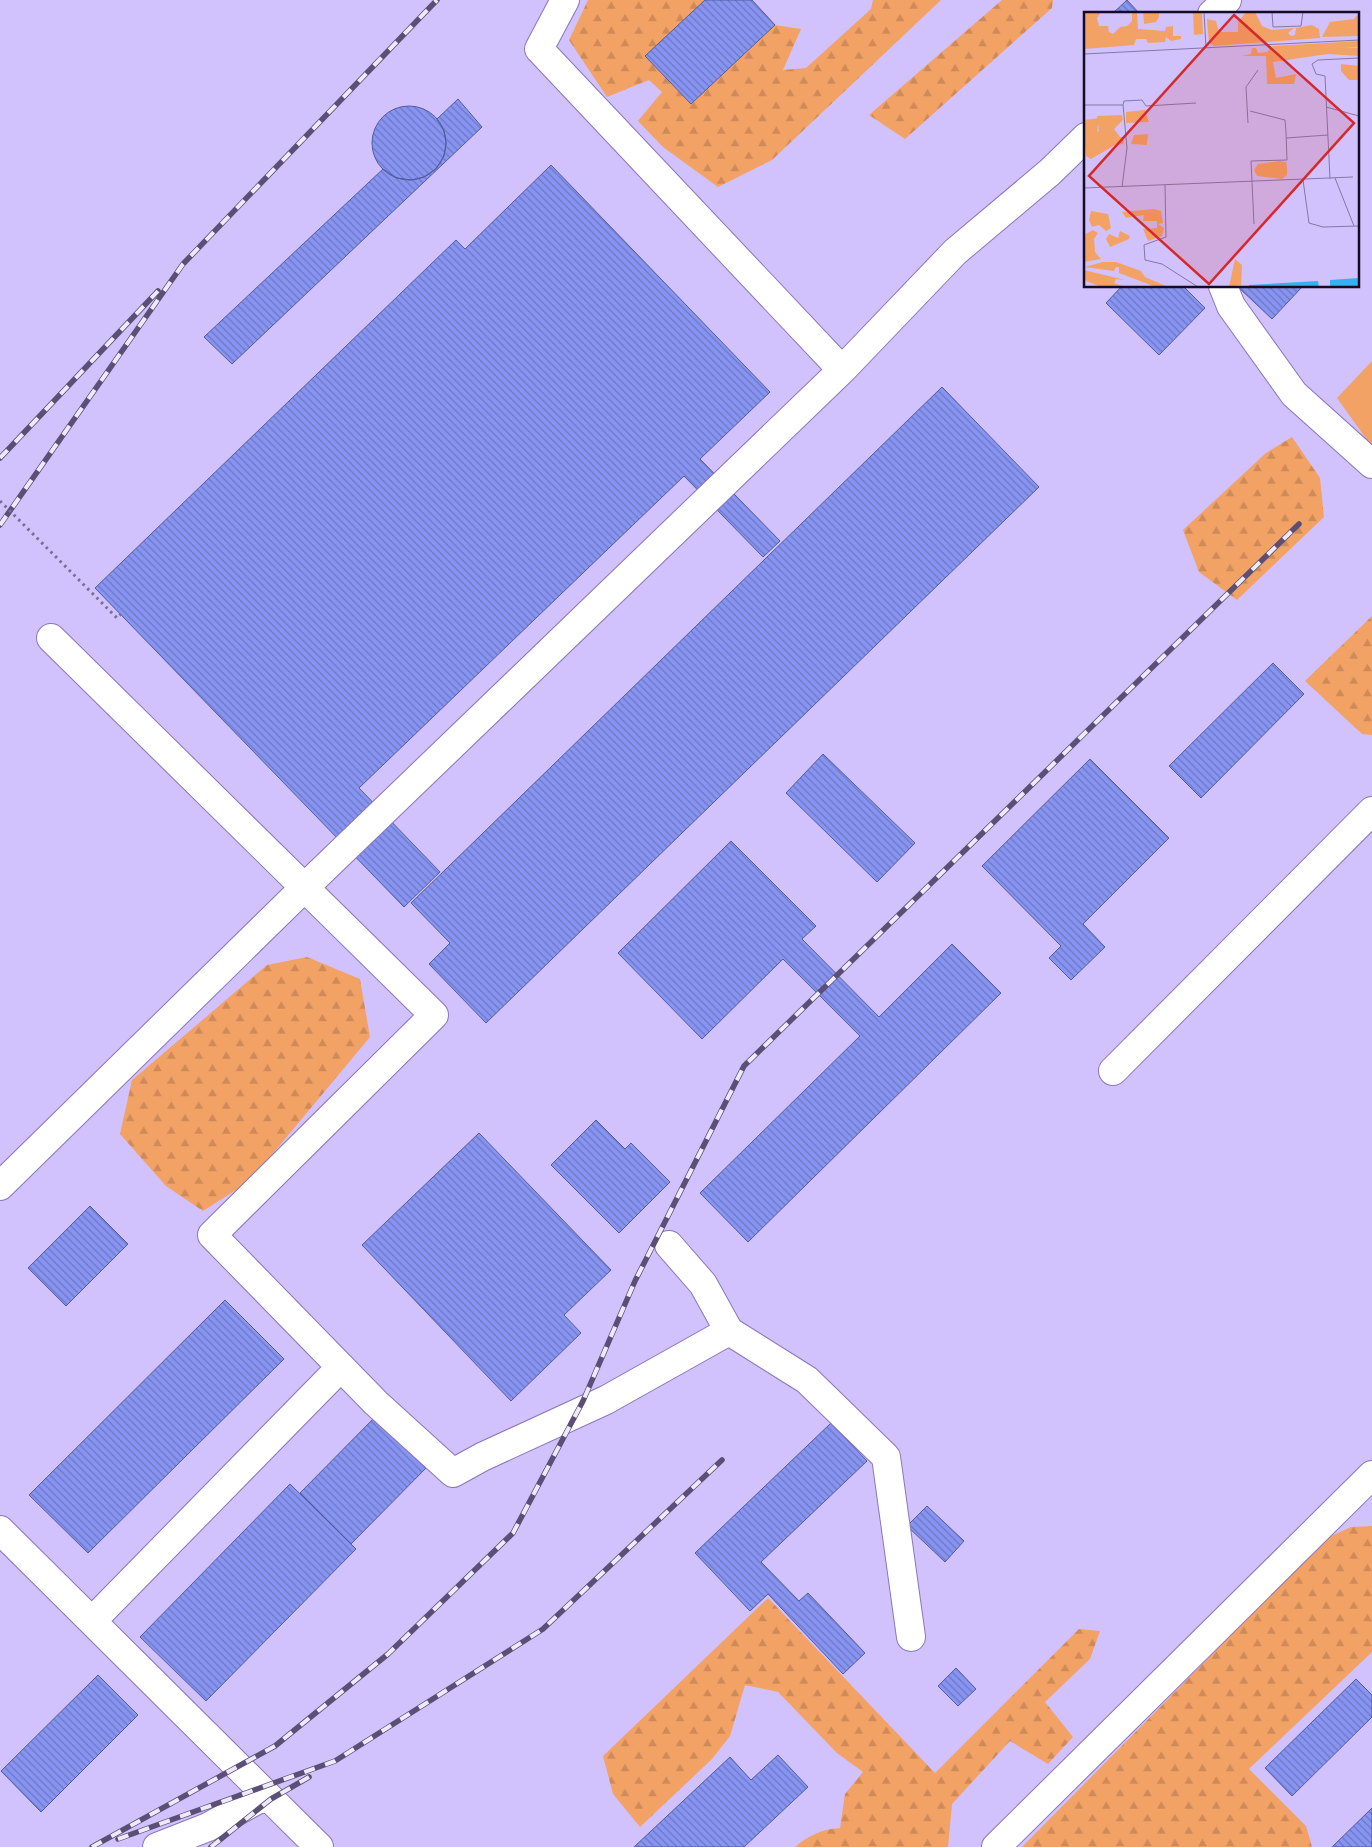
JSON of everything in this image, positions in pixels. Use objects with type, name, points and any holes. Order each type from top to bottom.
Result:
[{"type":"lane","points":[[565,0],[539,50],[842,370]]},
{"type":"lane","points":[[1214,12],[1227,0]]},
{"type":"lane","points":[[0,1186],[305,887],[842,370],[955,252],[1050,172],[1084,138]]},
{"type":"lane","points":[[1224,288],[1231,306],[1294,394],[1372,464]]},
{"type":"lane","points":[[51,638],[434,1015],[212,1235],[376,1403],[453,1473],[482,1457],[606,1400],[729,1331]]},
{"type":"lane","points":[[1113,1071],[1372,811]]},
{"type":"lane","points":[[669,1245],[703,1284],[729,1331],[807,1380],[886,1457],[911,1637]]},
{"type":"lane","points":[[92,1621],[341,1367]]},
{"type":"lane","points":[[996,1847],[1371,1479]]},
{"type":"lane","points":[[0,1530],[319,1847]]},
{"type":"lane","points":[[157,1847],[208,1827],[266,1795]]},
{"type":"path","points":[[0,500],[118,618],[121,614]]},
{"type":"green space","points":[[588,0],[705,0],[645,56],[691,104],[775,25],[801,29],[783,70],[806,68],[871,9],[873,0],[941,0],[772,160],[718,187],[663,147],[638,121],[662,92],[649,80],[607,97],[569,40]]},
{"type":"green space","points":[[1002,0],[1053,0],[1052,8],[905,139],[869,115]]},
{"type":"green space","points":[[1372,361],[1372,447],[1337,398]]},
{"type":"green space","points":[[1292,437],[1320,478],[1324,517],[1237,600],[1199,572],[1183,530],[1266,453]]},
{"type":"green space","points":[[1372,616],[1372,735],[1362,734],[1305,681]]},
{"type":"green space","points":[[307,957],[360,979],[370,1037],[250,1181],[203,1211],[166,1186],[120,1134],[132,1080],[267,965]]},
{"type":"green space","points":[[1372,1526],[1372,1652],[1249,1769],[1306,1826],[1312,1847],[1022,1847],[1327,1538],[1351,1527]]},
{"type":"green space","points":[[768,1598],[935,1773],[1079,1629],[1100,1631],[1090,1659],[1045,1702],[1073,1737],[1048,1764],[1010,1741],[952,1804],[948,1847],[795,1847],[816,1834],[840,1828],[845,1794],[863,1772],[837,1753],[778,1692],[745,1685],[730,1736],[712,1759],[640,1827],[613,1794],[603,1756]]},
{"type":"building","points":[[705,0],[752,0],[775,25],[691,104],[645,56]]},
{"type":"building","points":[[1127,0],[1138,12],[1114,12]]},
{"type":"building","points":[[458,99],[482,127],[232,364],[204,337],[383,169],[397,178],[411,180],[424,177],[436,169],[444,156],[446,143],[444,131],[437,119]]},
{"type":"building","points":[[409,106],[423,109],[435,117],[443,129],[446,143],[443,157],[435,169],[423,177],[409,180],[395,177],[383,169],[375,157],[372,143],[375,129],[383,117],[395,109]]},
{"type":"building","points":[[551,165],[770,392],[700,459],[780,541],[763,557],[684,476],[359,788],[440,872],[404,907],[95,588],[456,240],[465,249]]},
{"type":"building","points":[[1120,288],[1185,288],[1205,308],[1159,355],[1106,303]]},
{"type":"building","points":[[1239,288],[1301,288],[1272,319]]},
{"type":"building","points":[[942,387],[1039,487],[486,1023],[429,964],[450,943],[411,903]]},
{"type":"building","points":[[1273,663],[1304,694],[1201,798],[1169,766]]},
{"type":"building","points":[[823,754],[915,843],[877,882],[786,793]]},
{"type":"building","points":[[1090,759],[1169,838],[1083,924],[1105,947],[1071,980],[1049,958],[1061,946],[982,866]]},
{"type":"building","points":[[731,841],[816,926],[802,939],[879,1017],[952,944],[1001,993],[748,1242],[700,1193],[860,1036],[783,959],[702,1039],[618,953]]},
{"type":"building","points":[[596,1120],[625,1149],[631,1143],[670,1182],[619,1233],[551,1165]]},
{"type":"building","points":[[479,1133],[611,1270],[564,1315],[581,1333],[511,1401],[362,1245]]},
{"type":"building","points":[[90,1206],[128,1244],[66,1306],[28,1268]]},
{"type":"building","points":[[225,1300],[284,1359],[88,1553],[29,1495]]},
{"type":"building","points":[[377,1415],[428,1466],[351,1544],[300,1493]]},
{"type":"building","points":[[831,1423],[867,1461],[761,1562],[799,1601],[808,1593],[865,1653],[843,1674],[768,1594],[750,1611],[695,1553]]},
{"type":"building","points":[[290,1484],[356,1549],[206,1701],[140,1637]]},
{"type":"building","points":[[927,1506],[964,1541],[945,1562],[907,1526]]},
{"type":"building","points":[[956,1668],[976,1689],[958,1706],[938,1686]]},
{"type":"building","points":[[98,1675],[138,1715],[41,1812],[1,1771]]},
{"type":"building","points":[[1356,1679],[1372,1695],[1372,1717],[1292,1796],[1265,1768]]},
{"type":"building","points":[[778,1755],[808,1787],[744,1847],[634,1847],[730,1757],[751,1780]]},
{"type":"building","points":[[1372,1808],[1372,1847],[1332,1847]]},
{"type":"railway","points":[[0,525],[183,264],[437,0]]},
{"type":"railway","points":[[0,458],[158,291]]},
{"type":"railway","points":[[92,1847],[275,1746],[388,1654],[513,1533],[583,1401],[635,1281],[744,1066],[1299,524]]},
{"type":"railway","points":[[118,1839],[335,1761],[543,1629],[722,1460]]},
{"type":"railway","points":[[211,1847],[271,1799],[309,1777]]}]
